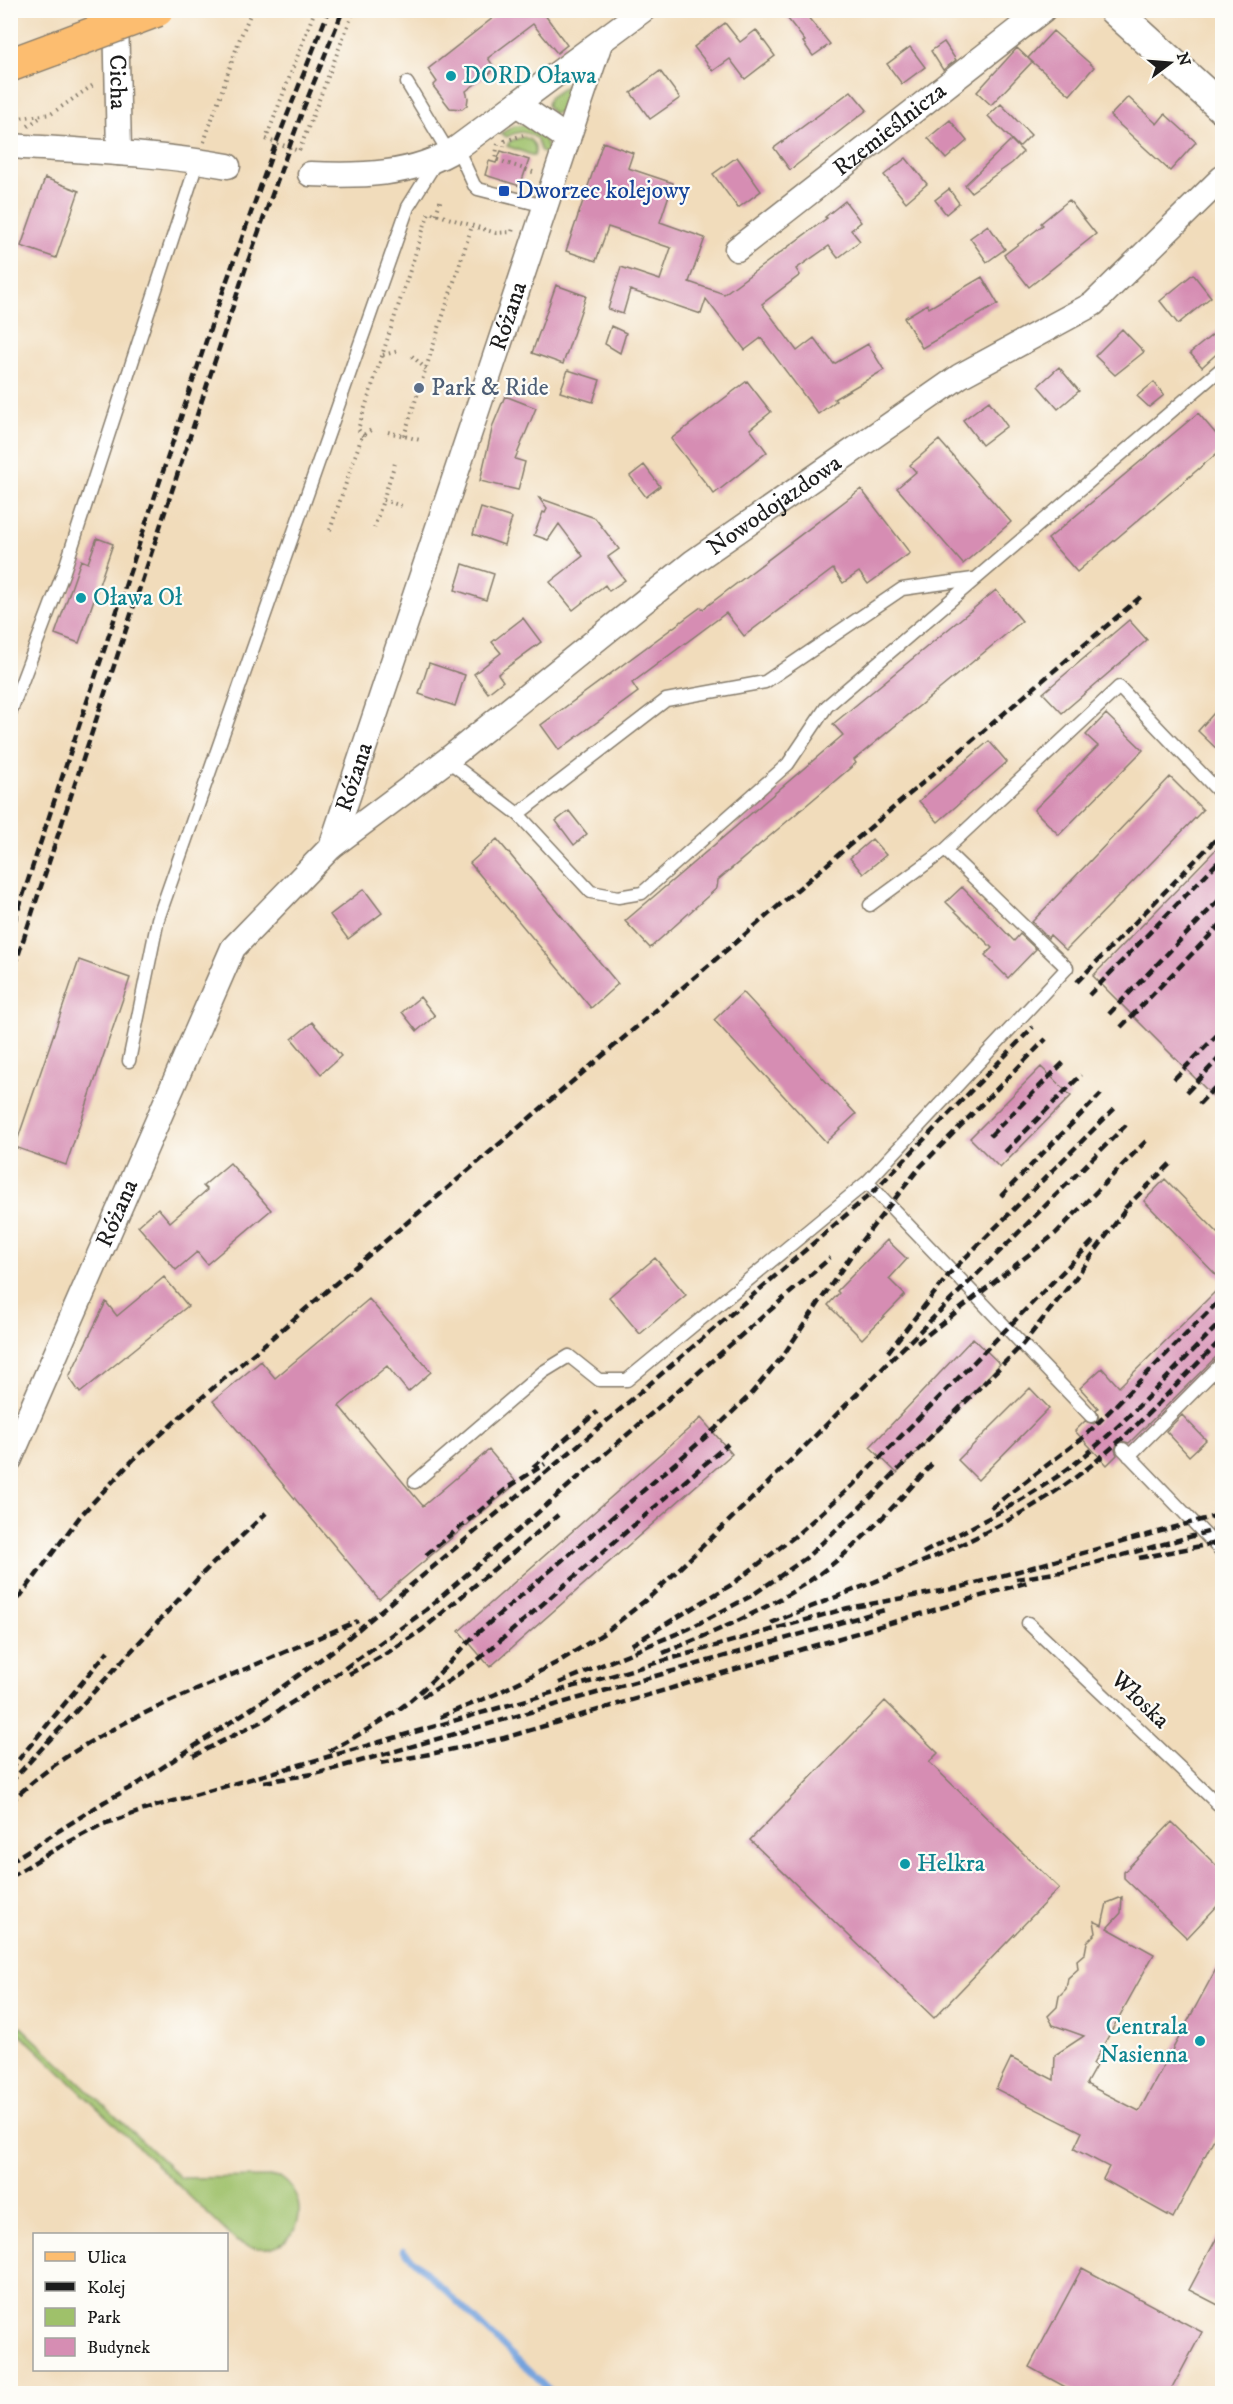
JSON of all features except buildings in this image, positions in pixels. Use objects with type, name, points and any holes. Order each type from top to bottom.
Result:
[{"type":"main road","points":[[10,65],[158,10]]},
{"type":"street","name":"Cicha","points":[[116,10],[119,153]]},
{"type":"street","points":[[310,174],[354,176],[396,172],[448,153],[643,10]]},
{"type":"street","name":"Rzemieślnicza","points":[[737,249],[1043,10]]},
{"type":"street","points":[[1114,10],[1222,108]]},
{"type":"street","name":"Różana","points":[[10,1459],[233,948],[331,847],[600,43]]},
{"type":"street","points":[[517,104],[568,139]]},
{"type":"street","points":[[10,146],[198,160],[228,166]]},
{"type":"street","name":"Nowodojazdowa","points":[[331,847],[447,760],[693,562],[960,376],[1094,304],[1222,178]]},
{"type":"lane","points":[[408,83],[448,153],[478,189],[545,206]]},
{"type":"lane","points":[[129,1061],[162,908],[408,207],[448,153]]},
{"type":"lane","points":[[10,713],[68,560],[198,160]]},
{"type":"lane","points":[[447,760],[518,814],[591,892],[618,897],[642,893],[788,764],[827,706],[1222,368]]},
{"type":"lane","points":[[518,814],[666,700],[765,682],[902,589],[974,579]]},
{"type":"lane","points":[[870,905],[945,850],[1119,687],[1222,795]]},
{"type":"lane","points":[[415,1482],[543,1372],[569,1356],[599,1380],[627,1380],[867,1182],[1067,968],[945,850]]},
{"type":"lane","points":[[867,1182],[1091,1416]]},
{"type":"lane","points":[[1222,1364],[1126,1452],[1222,1552]]},
{"type":"lane","name":"Włoska","points":[[1028,1623],[1222,1808]]},
{"type":"path","points":[[198,160],[240,38],[252,10]]},
{"type":"path","points":[[315,10],[266,139],[299,151],[354,10]]},
{"type":"path","points":[[10,119],[51,114],[98,81]]},
{"type":"path","points":[[504,147],[508,139],[522,135],[528,136]]},
{"type":"path","points":[[494,136],[499,147],[495,159],[533,172]]},
{"type":"path","points":[[436,214],[441,199]]},
{"type":"path","points":[[363,435],[358,429],[429,212],[496,233],[512,232],[515,224]]},
{"type":"path","points":[[404,436],[472,226]]},
{"type":"path","points":[[382,356],[399,351]]},
{"type":"path","points":[[412,356],[426,369]]},
{"type":"path","points":[[330,530],[363,435],[374,428]]},
{"type":"path","points":[[388,432],[420,440]]},
{"type":"path","points":[[374,528],[396,460]]},
{"type":"path","points":[[383,500],[405,507]]},
{"type":"green space","points":[[573,81],[564,110],[553,114],[547,105],[549,98]]},
{"type":"green space","points":[[527,125],[542,136],[548,154],[541,152],[537,139],[529,134],[519,132],[507,137],[500,134],[514,126]]},
{"type":"green space","points":[[523,137],[529,139],[533,144],[534,156],[507,146],[510,141]]},
{"type":"green space","points":[[17,2023],[181,2178],[280,2177],[292,2189],[298,2203],[299,2217],[294,2230],[285,2241],[272,2247],[255,2248],[236,2241],[13,2027]]},
{"type":"waterway","points":[[403,2250],[553,2394]]},
{"type":"railway","points":[[10,935],[216,311],[273,151],[329,10]]},
{"type":"railway","points":[[10,980],[247,264],[302,112],[343,10]]},
{"type":"railway","points":[[10,1610],[81,1515],[135,1458],[192,1406],[1144,594]]},
{"type":"railway","points":[[1077,982],[1222,833]]},
{"type":"railway","points":[[1089,995],[1222,858]]},
{"type":"railway","points":[[1109,1014],[1222,897]]},
{"type":"railway","points":[[1121,1027],[1222,923]]},
{"type":"railway","points":[[10,1862],[104,1802],[139,1783],[267,1698],[335,1649],[588,1437],[874,1191],[1033,1027]]},
{"type":"railway","points":[[1174,1079],[1222,1030]]},
{"type":"railway","points":[[329,1751],[382,1720],[412,1699],[474,1636],[715,1429],[749,1396],[782,1357],[859,1244],[920,1167],[1046,1039]]},
{"type":"railway","points":[[1187,1092],[1222,1055]]},
{"type":"railway","points":[[990,1136],[1066,1060]]},
{"type":"railway","points":[[1005,1152],[1081,1075]]},
{"type":"railway","points":[[1199,1104],[1222,1080]]},
{"type":"railway","points":[[1001,1196],[1101,1094]]},
{"type":"railway","points":[[888,1352],[951,1272],[1115,1108]]},
{"type":"railway","points":[[1215,1120],[1222,1112]]},
{"type":"railway","points":[[440,1717],[496,1694],[558,1662],[606,1632],[652,1595],[763,1488],[1129,1122]]},
{"type":"railway","points":[[917,1343],[1055,1234],[1147,1140]]},
{"type":"railway","points":[[1125,1208],[1171,1163]]},
{"type":"railway","points":[[559,1683],[688,1629],[751,1596],[806,1558],[872,1496],[1022,1345],[1074,1280],[1131,1202]]},
{"type":"railway","points":[[631,1645],[731,1585],[794,1537],[853,1485],[1096,1238]]},
{"type":"railway","points":[[193,1756],[262,1721],[330,1679],[426,1610],[830,1258]]},
{"type":"railway","points":[[991,1508],[1085,1436],[1222,1298]]},
{"type":"railway","points":[[923,1553],[1034,1492],[1075,1463],[1128,1417],[1222,1321]]},
{"type":"railway","points":[[771,1623],[919,1564],[991,1530],[1026,1510],[1081,1473],[1124,1437],[1222,1339]]},
{"type":"railway","points":[[533,1467],[597,1412]]},
{"type":"railway","points":[[422,1697],[479,1659],[728,1444]]},
{"type":"railway","points":[[663,1653],[755,1612],[820,1573],[865,1536],[933,1463]]},
{"type":"railway","points":[[426,1555],[510,1486],[545,1464]]},
{"type":"railway","points":[[10,1783],[203,1573],[266,1513]]},
{"type":"railway","points":[[10,1877],[101,1825],[156,1806],[848,1608],[958,1588],[1222,1514]]},
{"type":"railway","points":[[349,1674],[422,1630],[558,1515]]},
{"type":"railway","points":[[1016,1579],[1061,1572],[1222,1528]]},
{"type":"railway","points":[[1139,1558],[1222,1542]]},
{"type":"railway","points":[[381,1763],[504,1738],[1028,1582]]},
{"type":"railway","points":[[264,1782],[319,1773],[888,1609]]},
{"type":"railway","points":[[10,1803],[55,1764],[106,1733],[188,1694],[358,1621]]},
{"type":"railway","points":[[10,1770],[108,1651]]},
{"type":"place","name":"DORD Oława","points":[[451,76]]},
{"type":"place","name":"Dworzec kolejowy","points":[[504,191]]},
{"type":"place","name":"Park & Ride","points":[[419,388]]},
{"type":"place","name":"Oława Oł","points":[[81,598]]},
{"type":"place","name":"Helkra","points":[[905,1864]]},
{"type":"place","name":"Centrala Nasienna","points":[[1200,2041]]}]
